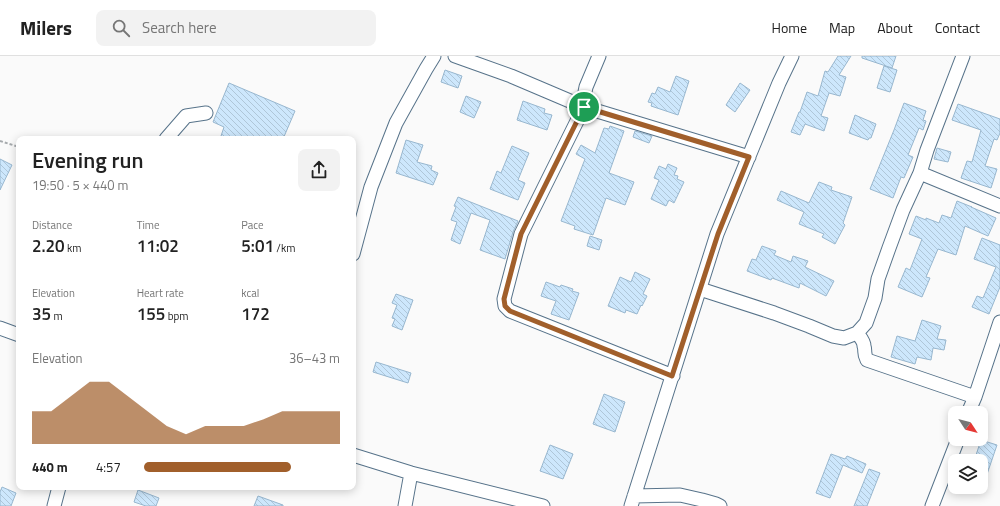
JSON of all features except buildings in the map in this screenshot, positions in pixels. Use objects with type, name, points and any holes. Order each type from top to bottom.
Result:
[{"type":"street","points":[[356,243],[371,187],[396,123],[434,56]]},
{"type":"street","points":[[455,56],[511,76],[584,107],[749,157]]},
{"type":"street","points":[[599,56],[586,87],[584,107],[521,234],[504,299],[505,306],[510,311],[672,376]]},
{"type":"street","points":[[720,506],[680,495],[662,496],[632,501],[718,234],[779,83],[792,56]]},
{"type":"street","points":[[700,289],[774,313],[833,336],[844,338],[858,333],[866,323],[875,298],[878,279],[889,248],[903,210],[920,173],[927,150],[963,56]]},
{"type":"street","points":[[169,136],[186,116],[206,113]]},
{"type":"street","points":[[920,173],[1000,206]]},
{"type":"street","points":[[971,406],[1000,322]]},
{"type":"street","points":[[0,328],[16,334]]},
{"type":"street","points":[[858,333],[865,346],[864,354],[866,360],[975,397]]},
{"type":"street","points":[[932,506],[955,446]]},
{"type":"street","points":[[356,456],[411,473],[543,506]]},
{"type":"street","points":[[405,506],[411,473]]},
{"type":"street","points":[[54,506],[58,490]]},
{"type":"path","points":[[0,141],[16,146]]},
{"type":"route","points":[[584,107],[749,157],[718,234],[672,376],[510,311],[505,306],[504,299],[521,234],[584,107]]}]
